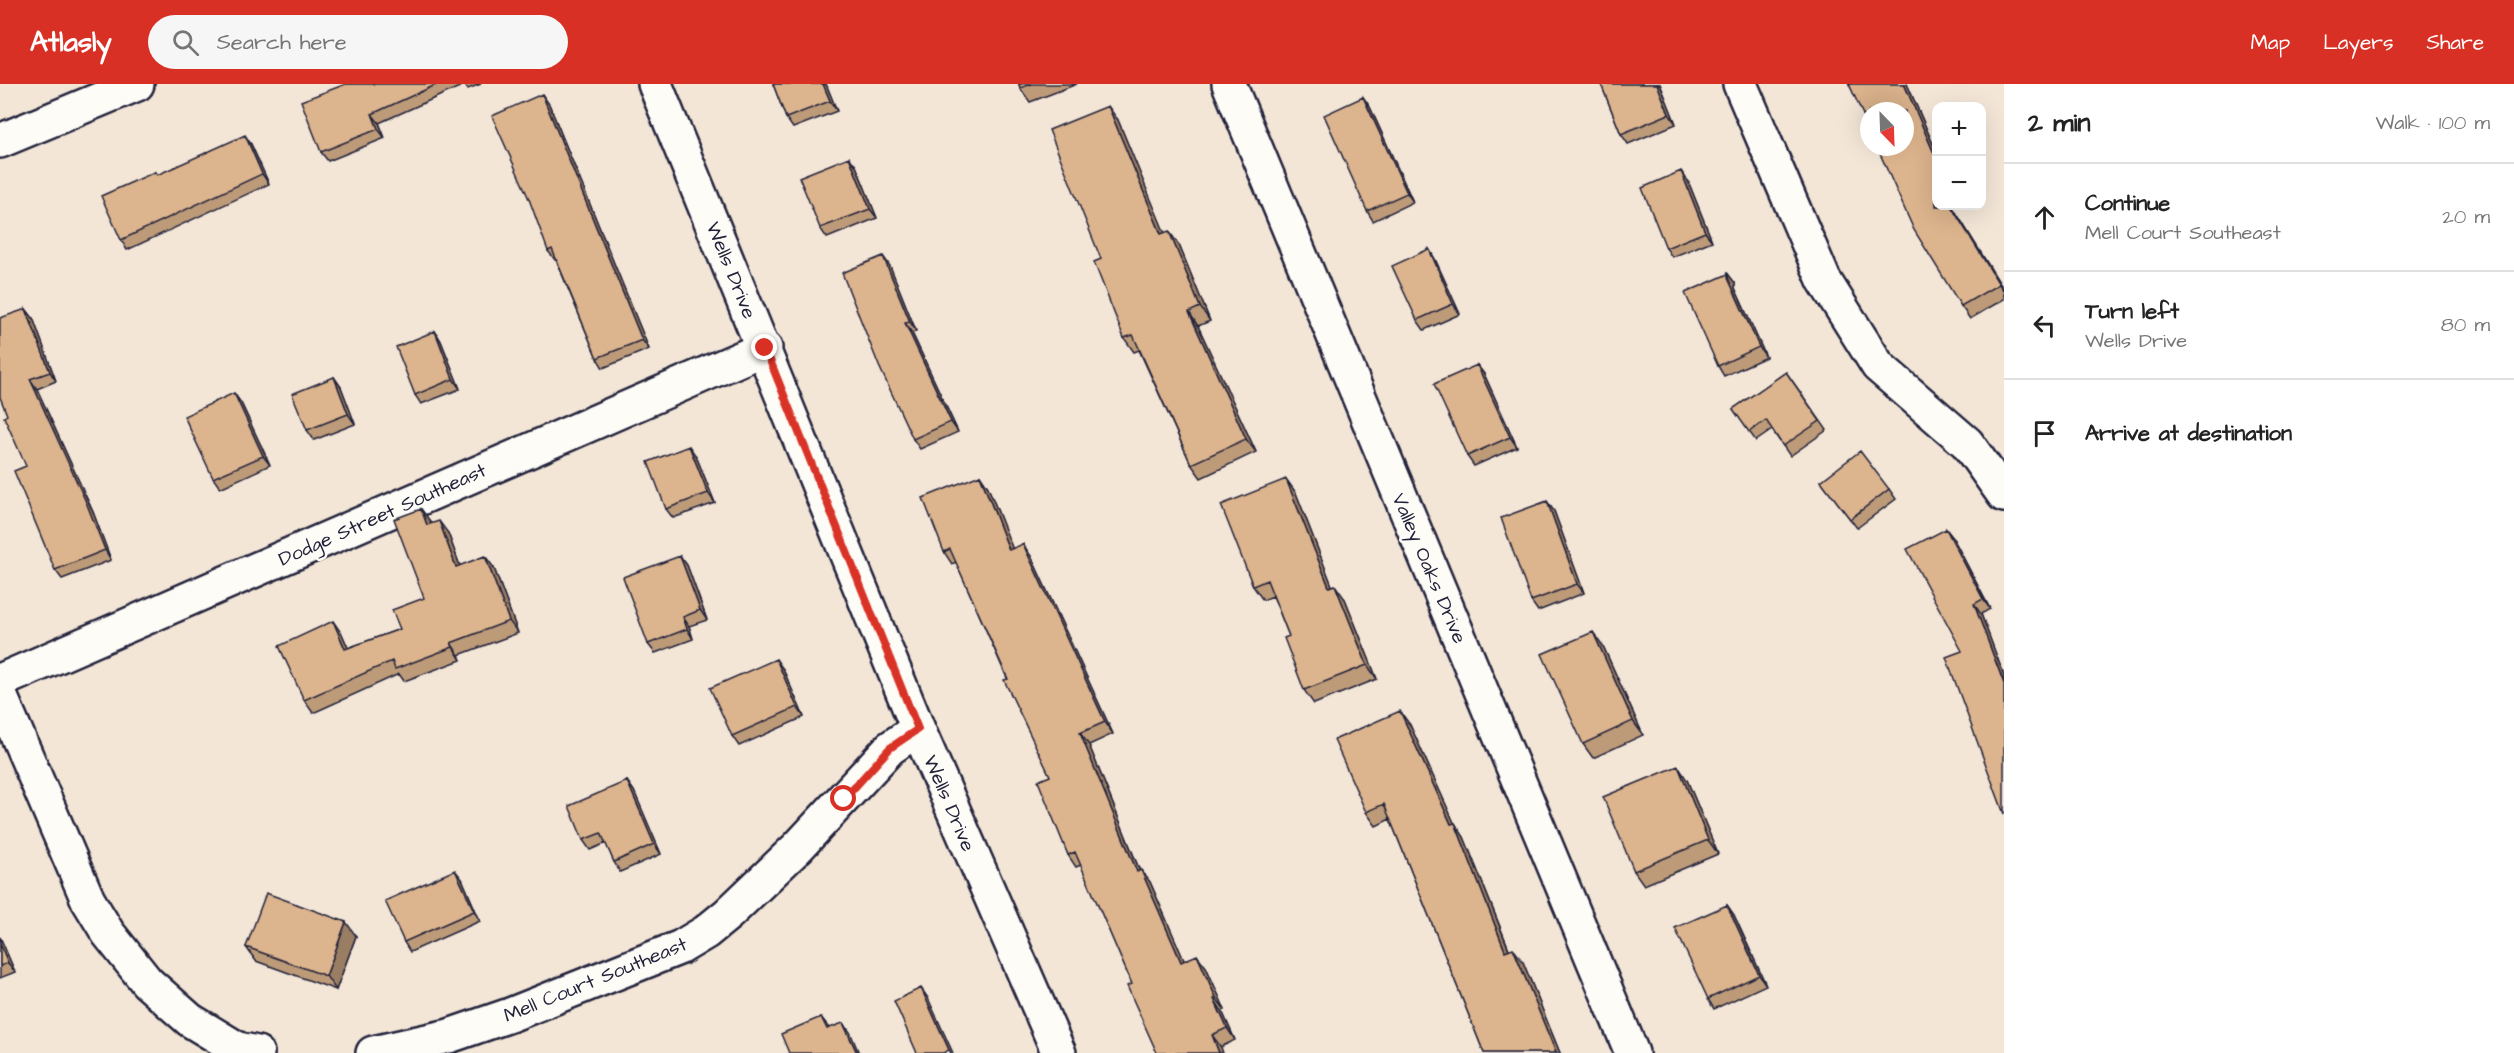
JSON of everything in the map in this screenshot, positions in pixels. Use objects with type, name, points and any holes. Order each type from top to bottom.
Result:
[{"type":"street","points":[[0,141],[137,84]]},
{"type":"street","name":"Wells Drive","points":[[655,84],[765,348],[918,729],[1059,1053]]},
{"type":"street","name":"Valley Oaks Drive","points":[[1228,84],[1632,1053]]},
{"type":"street","points":[[1740,84],[1824,280],[1878,366],[1967,443],[2004,495]]},
{"type":"street","name":"Dodge Street Southeast","points":[[0,681],[765,348]]},
{"type":"street","points":[[0,695],[88,900],[108,933],[131,963],[190,1020],[214,1037],[238,1049],[257,1053]]},
{"type":"street","name":"Mell Court Southeast","points":[[373,1053],[449,1036],[510,1015],[681,946],[706,932],[798,847],[890,748],[918,729]]},
{"type":"building","points":[[346,84],[438,84],[372,114],[378,129],[321,152],[301,101]]},
{"type":"building","points":[[773,84],[823,84],[830,101],[786,118]]},
{"type":"building","points":[[1019,84],[1032,84],[1020,88]]},
{"type":"building","points":[[1601,84],[1657,84],[1669,114],[1621,134]]},
{"type":"building","points":[[1849,84],[1904,84],[1912,102],[1860,102],[1860,108]]},
{"type":"building","points":[[542,94],[642,340],[597,358],[552,249],[548,251],[529,199],[492,116]]},
{"type":"building","points":[[1363,97],[1407,193],[1367,211],[1324,115]]},
{"type":"building","points":[[1108,106],[1161,234],[1169,231],[1200,307],[1189,312],[1246,439],[1191,464],[1133,335],[1124,338],[1094,262],[1101,259],[1049,130]]},
{"type":"building","points":[[1914,107],[1932,149],[1932,210],[1953,210],[1999,284],[1961,306],[1914,230],[1881,156],[1914,156]]},
{"type":"building","points":[[245,135],[262,174],[121,240],[101,196],[155,172],[157,175]]},
{"type":"building","points":[[849,157],[870,209],[820,228],[799,177]]},
{"type":"building","points":[[1681,171],[1705,232],[1666,248],[1642,188]]},
{"type":"building","points":[[1429,249],[1453,304],[1417,320],[1392,266]]},
{"type":"building","points":[[883,256],[910,322],[905,323],[951,422],[913,439],[879,366],[842,273]]},
{"type":"building","points":[[1728,274],[1759,347],[1718,366],[1685,293]]},
{"type":"building","points":[[26,309],[50,372],[30,379],[86,502],[105,550],[55,570],[14,471],[26,466],[4,417],[7,415],[0,397],[0,318]]},
{"type":"building","points":[[435,331],[453,379],[415,395],[396,347]]},
{"type":"building","points":[[1477,365],[1510,437],[1467,456],[1434,384]]},
{"type":"building","points":[[1786,372],[1820,421],[1783,446],[1766,420],[1749,432],[1733,409]]},
{"type":"building","points":[[334,377],[348,414],[307,430],[292,394]]},
{"type":"building","points":[[234,393],[263,456],[213,478],[184,416]]},
{"type":"building","points":[[689,446],[708,493],[666,509],[648,462]]},
{"type":"building","points":[[1860,451],[1889,489],[1850,519],[1821,481]]},
{"type":"building","points":[[980,475],[1009,550],[1023,544],[1105,722],[1080,733],[1137,872],[1141,870],[1181,962],[1197,955],[1216,998],[1214,999],[1227,1028],[1212,1035],[1219,1053],[1157,1053],[1127,986],[1132,984],[1075,852],[1068,855],[1038,781],[1050,776],[1004,680],[1008,679],[950,549],[944,552],[923,498]]},
{"type":"building","points":[[1286,479],[1329,587],[1335,585],[1367,665],[1304,690],[1284,638],[1289,636],[1267,580],[1253,586],[1221,505]]},
{"type":"building","points":[[1547,501],[1577,584],[1531,601],[1501,518]]},
{"type":"building","points":[[421,509],[427,525],[439,521],[456,567],[485,556],[509,621],[451,643],[453,647],[395,669],[392,661],[304,700],[279,646],[333,621],[345,649],[400,629],[392,610],[424,598],[394,519]]},
{"type":"building","points":[[1946,529],[1983,599],[1974,604],[2004,684],[2004,814],[1946,657],[1962,651],[1907,549]]},
{"type":"building","points":[[680,556],[700,610],[683,617],[687,629],[648,644],[623,577]]},
{"type":"building","points":[[1593,632],[1633,721],[1583,744],[1542,654]]},
{"type":"building","points":[[776,659],[797,707],[732,736],[710,688]]},
{"type":"building","points":[[1400,711],[1451,824],[1455,823],[1505,951],[1513,948],[1556,1053],[1484,1053],[1384,804],[1366,812],[1334,740]]},
{"type":"building","points":[[1678,766],[1708,840],[1634,871],[1603,797]]},
{"type":"building","points":[[627,781],[654,844],[614,862],[601,833],[583,840],[569,806]]},
{"type":"building","points":[[455,870],[474,911],[404,942],[385,901]]},
{"type":"building","points":[[266,893],[346,922],[326,976],[246,947]]},
{"type":"building","points":[[1727,905],[1759,975],[1708,999],[1675,928]]},
{"type":"building","points":[[0,944],[8,963],[0,966]]},
{"type":"building","points":[[921,988],[949,1050],[943,1053],[917,1053],[894,1001]]},
{"type":"building","points":[[821,1017],[827,1029],[843,1023],[857,1053],[789,1053],[781,1034]]},
{"type":"route","points":[[765,348],[918,729],[890,748],[844,799]]}]
